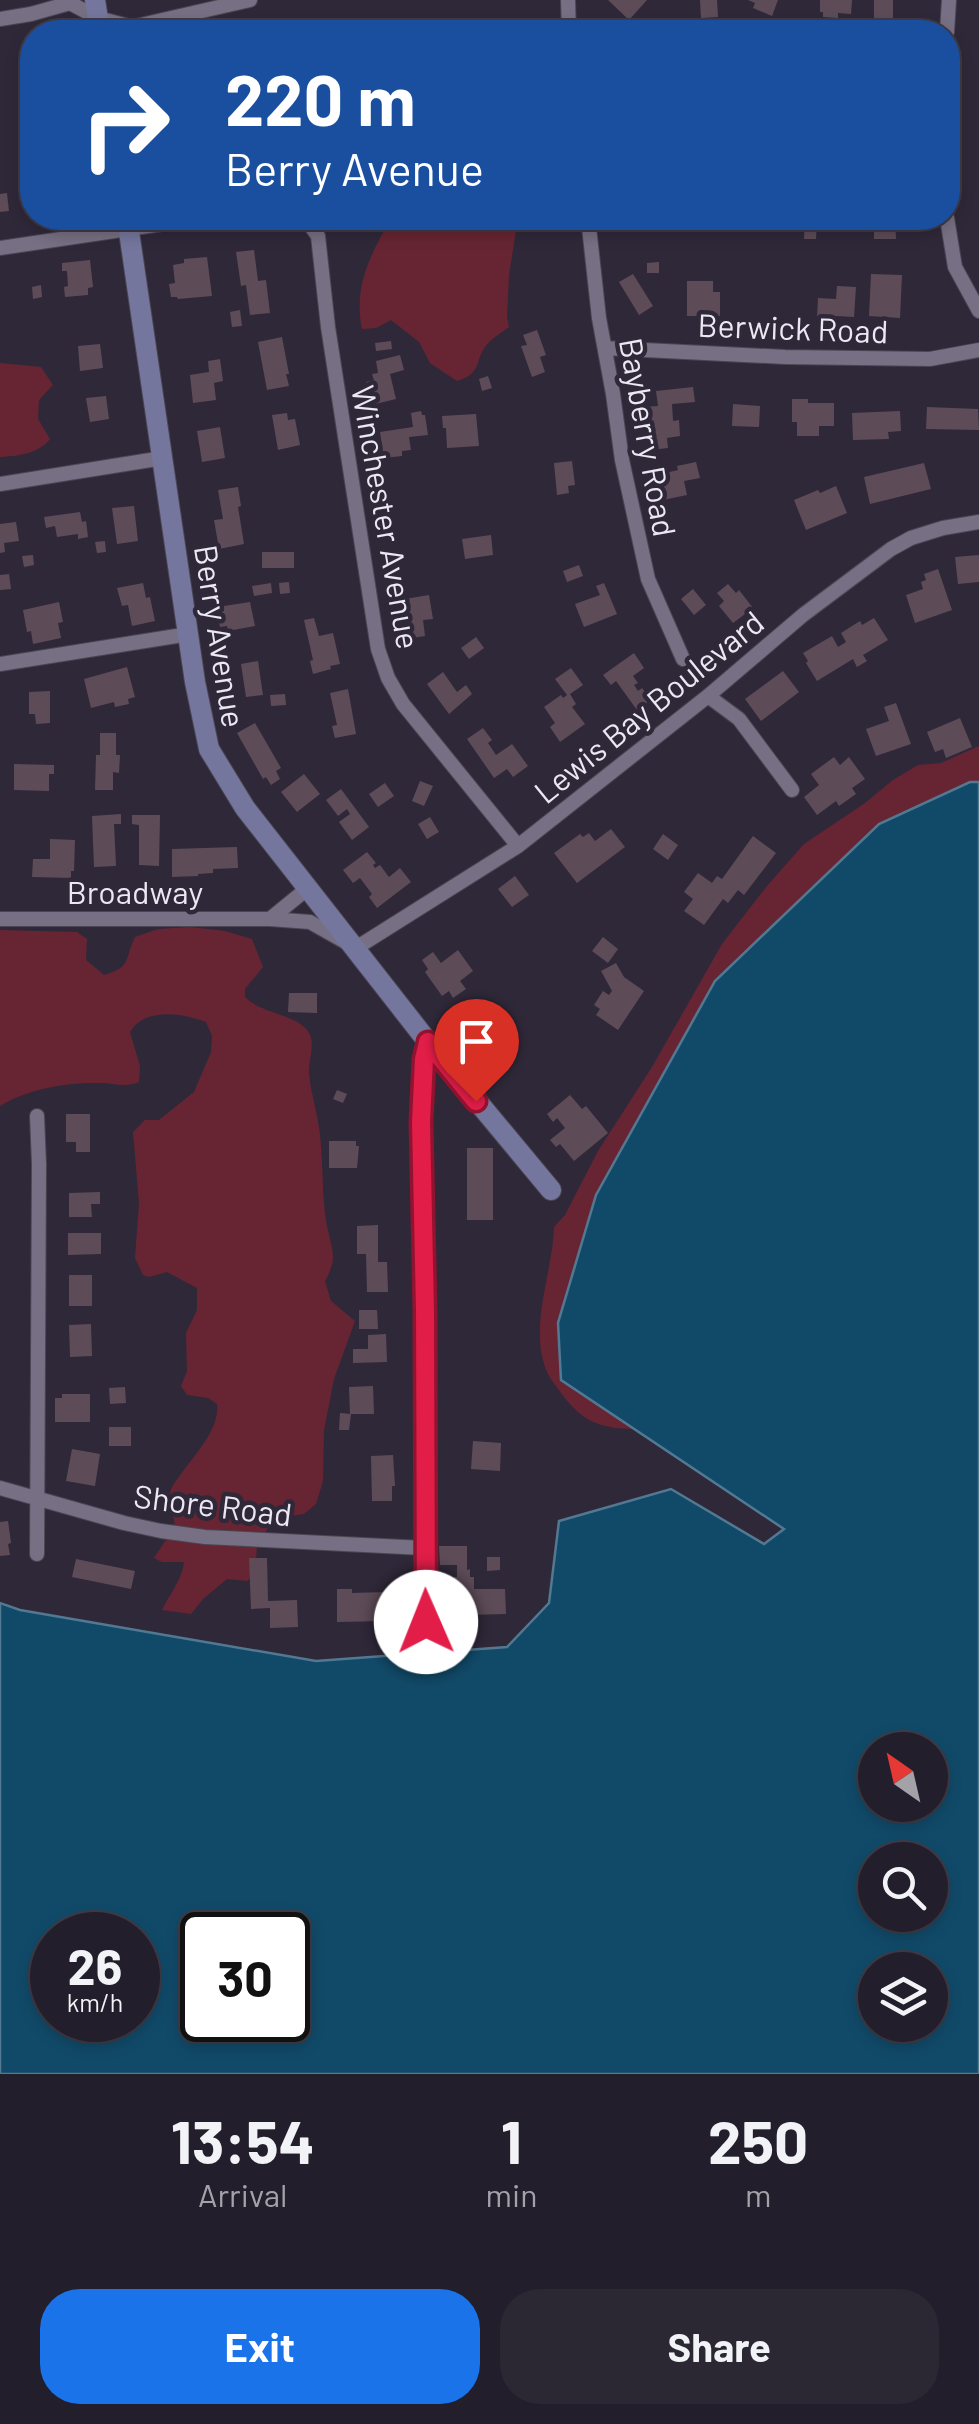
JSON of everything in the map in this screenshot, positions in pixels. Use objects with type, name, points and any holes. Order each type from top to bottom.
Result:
[{"type":"street","points":[[163,20],[250,0]]},
{"type":"street","points":[[0,18],[70,3],[97,17]]},
{"type":"street","points":[[0,248],[96,230]]},
{"type":"street","name":"Berry Avenue","points":[[129,230],[204,732],[214,761],[246,808],[428,1042],[551,1190]]},
{"type":"street","name":"Winchester Avenue","points":[[314,230],[318,236],[346,451],[378,649],[388,678],[414,719],[518,846]]},
{"type":"street","name":"Bayberry Road","points":[[589,230],[598,318],[622,460],[648,579],[683,659]]},
{"type":"street","points":[[949,230],[956,267],[979,312]]},
{"type":"street","name":"Berwick Road","points":[[606,348],[785,357],[930,358],[979,350]]},
{"type":"street","points":[[0,484],[163,458]]},
{"type":"street","name":"Lewis Bay Boulevard","points":[[356,948],[518,846],[708,696],[803,615],[891,549],[943,528],[979,522]]},
{"type":"street","points":[[0,664],[189,634]]},
{"type":"street","points":[[708,696],[739,719],[792,790]]},
{"type":"street","points":[[270,918],[308,888]]},
{"type":"street","name":"Broadway","points":[[0,919],[270,918],[310,922],[356,948]]},
{"type":"street","points":[[426,1622],[421,1122],[428,1042]]},
{"type":"street","points":[[37,1116],[37,1554]]},
{"type":"street","name":"Shore Road","points":[[0,1488],[124,1523],[190,1535],[424,1548]]},
{"type":"shaded area","points":[[385,230],[516,230],[509,275],[509,327],[483,349],[475,370],[457,381],[430,363],[419,342],[391,320],[376,328],[362,329],[360,299],[371,258]]},
{"type":"shaded area","points":[[0,363],[41,367],[53,385],[39,400],[38,419],[50,439],[40,448],[14,456],[0,457]]},
{"type":"shaded area","points":[[979,746],[979,830],[642,1429],[606,1426],[587,1418],[570,1404],[548,1374],[542,1357],[540,1320],[554,1227],[565,1215],[598,1151],[652,1067],[722,944],[804,844],[918,765],[941,763]]},
{"type":"shaded area","points":[[190,927],[252,939],[263,967],[245,989],[245,997],[298,1023],[310,1035],[309,1074],[333,1254],[325,1281],[331,1301],[355,1321],[334,1379],[324,1430],[323,1481],[316,1504],[304,1514],[283,1517],[268,1528],[257,1545],[255,1574],[247,1581],[227,1579],[191,1614],[162,1610],[184,1562],[154,1558],[175,1526],[170,1502],[172,1488],[211,1432],[217,1404],[208,1398],[187,1395],[181,1386],[187,1371],[186,1333],[197,1310],[197,1288],[167,1272],[143,1275],[135,1258],[139,1203],[133,1132],[145,1120],[159,1120],[194,1092],[211,1052],[212,1036],[206,1022],[186,1016],[154,1015],[130,1032],[140,1066],[139,1082],[61,1085],[0,1106],[0,930],[77,932],[87,939],[86,960],[104,975],[123,966],[135,937],[158,929]]},
{"type":"water","points":[[970,782],[979,782],[979,2074],[0,2074],[0,1603],[20,1610],[316,1661],[507,1647],[549,1603],[559,1521],[671,1489],[764,1544],[784,1529],[561,1380],[558,1323],[596,1195],[715,981],[879,824]]},
{"type":"building","points":[[608,0],[647,0],[629,20]]},
{"type":"building","points":[[700,0],[717,0],[718,17],[701,18]]},
{"type":"building","points":[[748,0],[778,0],[772,16],[753,8],[755,3]]},
{"type":"building","points":[[820,0],[852,0],[851,14],[823,17]]},
{"type":"building","points":[[874,0],[893,0],[893,20],[874,20]]},
{"type":"building","points":[[7,193],[9,211],[0,212],[0,194]]},
{"type":"building","points":[[804,230],[816,230],[816,239],[804,239]]},
{"type":"building","points":[[874,230],[896,230],[896,239],[874,239]]},
{"type":"building","points":[[254,250],[258,281],[266,280],[270,313],[250,315],[236,252]]},
{"type":"building","points":[[207,257],[212,296],[171,297],[169,284],[175,283],[173,265],[184,263],[184,259]]},
{"type":"building","points":[[90,260],[93,287],[88,288],[88,295],[65,297],[67,271],[62,271],[62,263]]},
{"type":"building","points":[[659,262],[659,273],[647,273],[647,263]]},
{"type":"building","points":[[633,274],[653,306],[639,315],[619,282]]},
{"type":"building","points":[[871,274],[902,275],[900,318],[869,316]]},
{"type":"building","points":[[687,281],[713,281],[713,292],[720,292],[720,316],[687,316]]},
{"type":"building","points":[[41,285],[42,297],[33,299],[32,287]]},
{"type":"building","points":[[837,286],[856,287],[854,317],[817,318],[818,298],[836,299]]},
{"type":"building","points":[[240,310],[242,326],[232,327],[230,312]]},
{"type":"building","points":[[537,330],[546,355],[540,357],[545,372],[532,377],[521,346],[527,345],[523,335]]},
{"type":"building","points":[[282,337],[289,386],[267,390],[258,342]]},
{"type":"building","points":[[391,341],[392,349],[376,351],[375,343]]},
{"type":"building","points":[[100,344],[103,368],[80,371],[78,346]]},
{"type":"building","points":[[400,355],[404,370],[390,374],[396,399],[371,405],[366,382],[374,380],[372,374],[378,373],[376,361]]},
{"type":"building","points":[[220,359],[223,381],[214,383],[216,400],[193,403],[190,375],[209,372],[208,361]]},
{"type":"building","points":[[488,376],[492,388],[482,391],[479,379]]},
{"type":"building","points":[[693,387],[695,402],[672,404],[673,421],[679,420],[680,436],[667,438],[668,448],[650,450],[645,407],[658,406],[656,391]]},
{"type":"building","points":[[106,396],[109,419],[90,422],[86,398]]},
{"type":"building","points":[[792,399],[834,403],[834,426],[819,426],[819,436],[797,436],[797,422],[792,422]]},
{"type":"building","points":[[733,404],[760,406],[759,427],[732,426]]},
{"type":"building","points":[[927,407],[978,409],[979,430],[926,429]]},
{"type":"building","points":[[421,411],[428,435],[409,437],[411,450],[402,451],[402,456],[384,458],[380,432],[413,427],[411,413]]},
{"type":"building","points":[[900,411],[901,431],[888,432],[889,439],[853,440],[852,413]]},
{"type":"building","points":[[287,413],[288,420],[295,419],[300,445],[278,450],[272,415]]},
{"type":"building","points":[[476,414],[479,446],[447,448],[442,416]]},
{"type":"building","points":[[220,427],[225,458],[202,462],[197,431]]},
{"type":"building","points":[[572,461],[575,485],[568,486],[569,493],[557,495],[554,463]]},
{"type":"building","points":[[696,462],[700,478],[684,481],[687,495],[663,500],[657,475]]},
{"type":"building","points":[[924,463],[931,489],[870,504],[864,477]]},
{"type":"building","points":[[836,486],[847,513],[806,530],[794,500]]},
{"type":"building","points":[[238,487],[244,544],[219,549],[214,520],[223,519],[218,490]]},
{"type":"building","points":[[134,506],[138,541],[117,544],[112,508]]},
{"type":"building","points":[[80,512],[88,537],[57,537],[55,526],[46,528],[44,517]]},
{"type":"building","points":[[16,522],[19,541],[4,543],[5,552],[0,553],[0,524]]},
{"type":"building","points":[[491,535],[493,555],[465,559],[462,539]]},
{"type":"building","points":[[105,541],[106,552],[97,553],[95,542]]},
{"type":"building","points":[[262,552],[294,552],[294,568],[262,568]]},
{"type":"building","points":[[33,555],[34,565],[24,567],[22,556]]},
{"type":"building","points":[[979,555],[979,582],[958,584],[955,557]]},
{"type":"building","points":[[579,565],[583,576],[567,582],[563,571]]},
{"type":"building","points":[[938,569],[952,610],[915,623],[906,595],[923,589],[924,574]]},
{"type":"building","points":[[9,574],[11,589],[0,590],[0,575]]},
{"type":"building","points":[[289,582],[290,593],[280,594],[279,583]]},
{"type":"building","points":[[143,583],[155,621],[132,626],[128,605],[122,606],[117,588]]},
{"type":"building","points":[[271,583],[272,593],[254,596],[252,586]]},
{"type":"building","points":[[604,583],[617,614],[584,627],[575,604],[600,595],[596,586]]},
{"type":"building","points":[[728,584],[736,593],[739,590],[753,608],[733,623],[719,606],[724,601],[717,593]]},
{"type":"building","points":[[693,589],[706,605],[694,615],[681,599]]},
{"type":"building","points":[[429,595],[433,619],[423,620],[425,636],[405,639],[399,600]]},
{"type":"building","points":[[59,602],[61,638],[33,644],[23,610]]},
{"type":"building","points":[[250,602],[255,626],[228,631],[227,626],[220,627],[217,612],[224,611],[224,606]]},
{"type":"building","points":[[314,618],[319,636],[333,633],[340,664],[313,674],[304,620]]},
{"type":"building","points":[[874,618],[888,640],[863,655],[867,661],[857,667],[853,659],[817,681],[803,653],[832,636],[838,647],[846,642],[841,633],[860,621],[862,625]]},
{"type":"building","points":[[476,637],[484,648],[469,659],[461,648]]},
{"type":"building","points":[[634,653],[644,668],[633,676],[638,683],[634,685],[638,691],[642,688],[651,700],[637,710],[616,681],[611,685],[603,675]]},
{"type":"building","points":[[258,661],[263,695],[246,697],[241,664]]},
{"type":"building","points":[[127,667],[135,697],[128,699],[129,704],[115,707],[114,702],[91,708],[84,679]]},
{"type":"building","points":[[571,668],[583,685],[570,694],[576,704],[572,707],[585,724],[560,742],[550,727],[555,723],[544,707],[567,695],[555,679]]},
{"type":"building","points":[[783,671],[799,692],[761,721],[745,699]]},
{"type":"building","points":[[443,672],[457,692],[466,685],[472,694],[449,714],[427,684]]},
{"type":"building","points":[[348,689],[356,734],[335,738],[332,726],[337,725],[330,693]]},
{"type":"building","points":[[50,691],[50,723],[36,724],[35,714],[29,714],[29,692]]},
{"type":"building","points":[[285,694],[286,705],[271,706],[270,695]]},
{"type":"building","points":[[896,703],[911,744],[876,756],[866,729],[889,721],[884,707]]},
{"type":"building","points":[[960,718],[972,747],[946,758],[943,749],[935,752],[927,732]]},
{"type":"building","points":[[255,723],[281,768],[276,771],[280,779],[271,785],[266,777],[263,779],[237,733]]},
{"type":"building","points":[[483,728],[496,755],[512,744],[528,766],[513,777],[507,769],[494,778],[467,739]]},
{"type":"building","points":[[100,733],[116,733],[116,755],[120,755],[119,773],[113,772],[113,790],[95,790]]},
{"type":"building","points":[[834,757],[840,765],[849,757],[865,779],[852,788],[856,794],[839,806],[836,801],[817,815],[804,797],[819,785],[811,774]]},
{"type":"building","points":[[14,764],[54,765],[54,774],[49,774],[49,791],[14,790]]},
{"type":"building","points":[[304,774],[320,794],[297,812],[281,792]]},
{"type":"building","points":[[420,781],[433,786],[424,806],[412,801]]},
{"type":"building","points":[[385,783],[394,796],[378,807],[369,794]]},
{"type":"building","points":[[341,789],[369,827],[352,840],[339,822],[350,814],[347,809],[338,816],[326,800]]},
{"type":"building","points":[[121,814],[121,824],[114,824],[116,866],[94,867],[92,816]]},
{"type":"building","points":[[132,815],[160,815],[159,866],[139,865],[139,825],[132,824]]},
{"type":"building","points":[[430,817],[439,832],[427,839],[418,824]]},
{"type":"building","points":[[611,829],[625,847],[577,883],[554,853],[580,834],[583,837],[589,833],[595,841]]},
{"type":"building","points":[[663,834],[678,845],[668,860],[653,849]]},
{"type":"building","points":[[753,836],[776,853],[744,895],[738,890],[728,903],[723,899],[704,925],[684,911],[693,899],[684,892],[698,873],[712,883],[717,876],[722,879]]},
{"type":"building","points":[[50,839],[75,840],[71,878],[32,877],[33,859],[50,859]]},
{"type":"building","points":[[237,847],[238,868],[172,877],[172,849]]},
{"type":"building","points":[[367,852],[376,863],[375,868],[380,865],[389,877],[400,868],[411,882],[377,908],[360,878],[353,883],[343,870]]},
{"type":"building","points":[[515,876],[529,895],[512,907],[498,889]]},
{"type":"building","points":[[603,937],[618,949],[608,963],[592,951]]},
{"type":"building","points":[[458,950],[473,971],[460,981],[466,989],[453,998],[449,991],[442,996],[425,972],[428,969],[422,960],[433,952],[441,963]]},
{"type":"building","points":[[616,963],[624,977],[644,991],[618,1030],[596,1015],[600,1009],[594,1005],[603,991],[609,995],[612,991],[601,971]]},
{"type":"building","points":[[289,993],[317,993],[317,1013],[288,1012]]},
{"type":"building","points":[[337,1090],[347,1094],[343,1103],[333,1099]]},
{"type":"building","points":[[570,1095],[582,1109],[586,1106],[608,1133],[574,1161],[560,1144],[556,1147],[550,1140],[565,1128],[547,1114]]},
{"type":"building","points":[[66,1114],[90,1114],[90,1152],[76,1152],[76,1142],[66,1142]]},
{"type":"building","points":[[329,1141],[356,1141],[357,1168],[329,1168]]},
{"type":"building","points":[[467,1148],[493,1148],[493,1220],[467,1220]]},
{"type":"building","points":[[100,1192],[100,1204],[91,1204],[92,1217],[69,1217],[69,1193]]},
{"type":"building","points":[[378,1225],[378,1262],[387,1262],[388,1292],[367,1292],[366,1254],[357,1254],[357,1226]]},
{"type":"building","points":[[68,1233],[101,1233],[101,1254],[68,1255]]},
{"type":"building","points":[[69,1275],[92,1275],[92,1306],[69,1306]]},
{"type":"building","points":[[359,1310],[377,1310],[378,1329],[359,1329]]},
{"type":"building","points":[[91,1324],[92,1356],[70,1357],[69,1325]]},
{"type":"building","points":[[386,1334],[387,1362],[353,1363],[353,1349],[368,1349],[368,1335]]},
{"type":"building","points":[[373,1386],[374,1414],[350,1414],[349,1387]]},
{"type":"building","points":[[125,1387],[126,1403],[110,1404],[109,1388]]},
{"type":"building","points":[[62,1394],[90,1394],[90,1422],[55,1422],[55,1398],[62,1398]]},
{"type":"building","points":[[340,1413],[351,1414],[349,1430],[339,1430]]},
{"type":"building","points":[[109,1427],[131,1427],[131,1446],[109,1446]]},
{"type":"building","points":[[473,1441],[501,1443],[500,1471],[471,1469]]},
{"type":"building","points":[[72,1449],[100,1454],[95,1486],[66,1481]]},
{"type":"building","points":[[393,1455],[392,1501],[372,1501],[371,1456]]},
{"type":"building","points":[[8,1521],[10,1555],[0,1556],[0,1522]]},
{"type":"building","points":[[439,1546],[467,1546],[467,1570],[474,1577],[474,1589],[505,1589],[506,1614],[468,1615],[468,1608],[459,1608],[459,1592],[454,1593],[457,1565],[440,1565]]},
{"type":"building","points":[[487,1557],[500,1557],[500,1570],[487,1571]]},
{"type":"building","points":[[249,1558],[267,1558],[268,1601],[297,1600],[298,1627],[270,1628],[270,1608],[251,1609]]},
{"type":"building","points":[[76,1559],[135,1571],[131,1589],[72,1577]]},
{"type":"building","points":[[337,1589],[352,1589],[352,1593],[386,1592],[386,1621],[337,1622]]},
{"type":"route","points":[[426,1622],[421,1089],[428,1042],[476,1101]]}]
